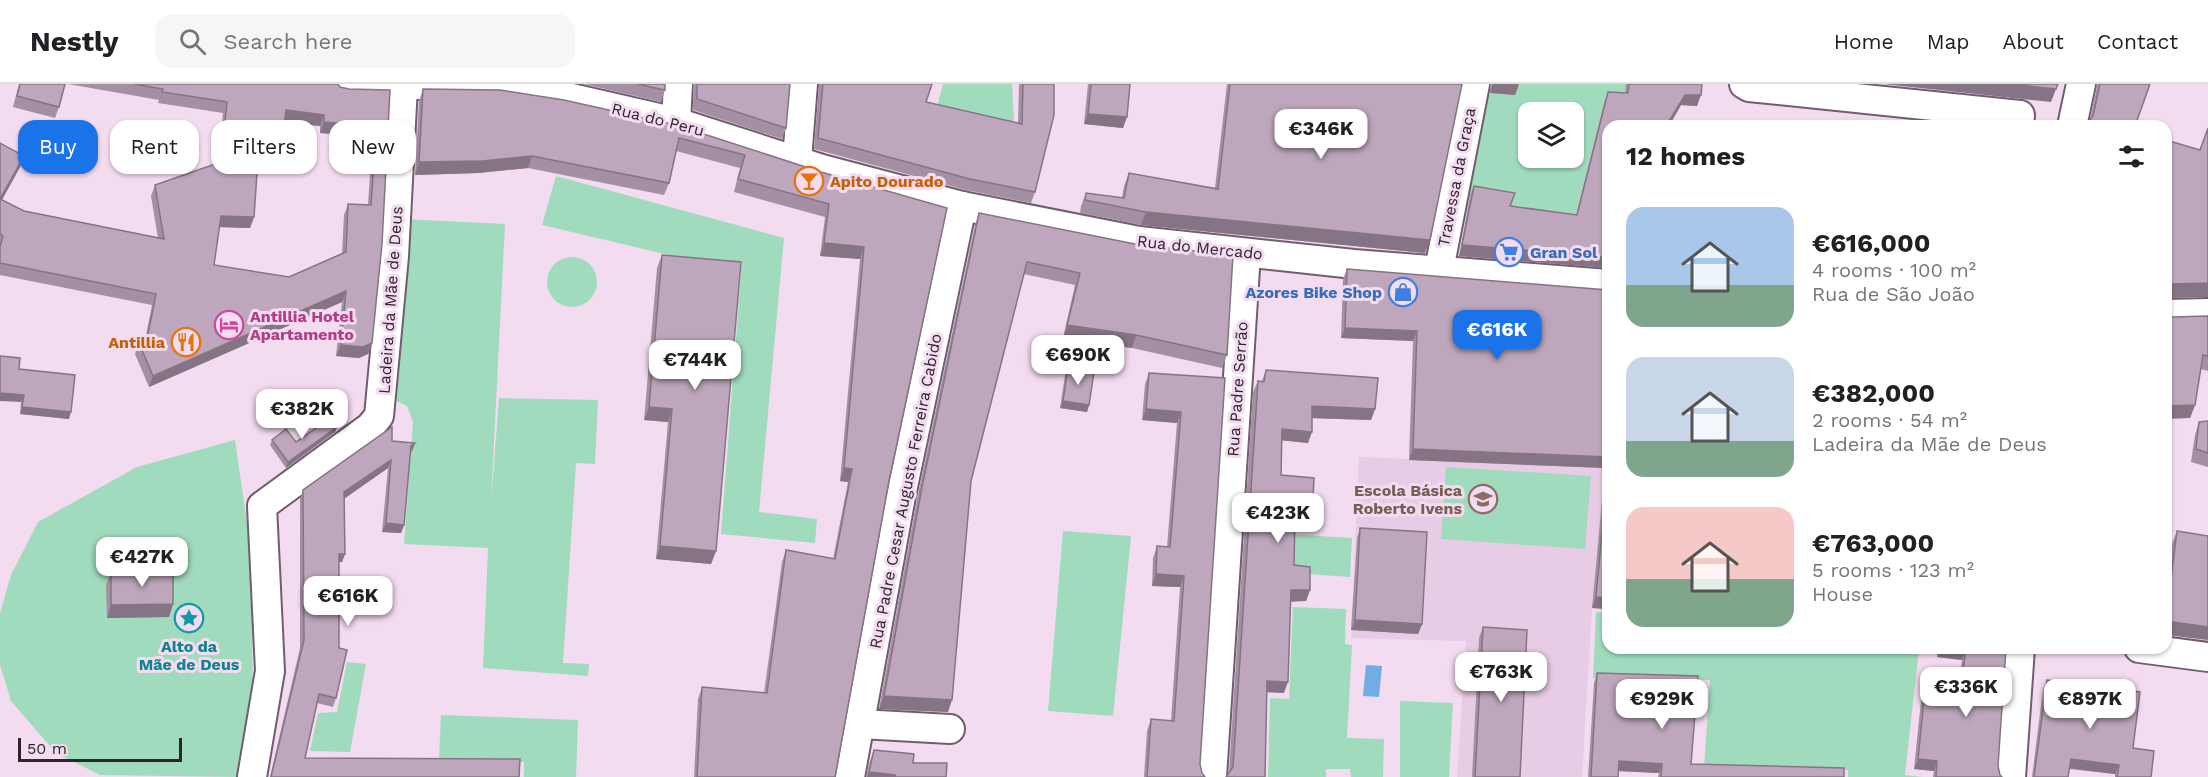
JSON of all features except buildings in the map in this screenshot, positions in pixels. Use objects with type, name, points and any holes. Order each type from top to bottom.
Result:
[{"type":"street","name":"Rua do Peru","points":[[345,84],[497,86],[562,90],[962,206]]},
{"type":"street","points":[[676,122],[678,84]]},
{"type":"street","points":[[797,160],[804,84]]},
{"type":"street","name":"Travessa da Graça","points":[[1439,270],[1474,84]]},
{"type":"street","points":[[2073,120],[2082,84]]},
{"type":"street","points":[[1747,85],[2011,120]]},
{"type":"street","name":"Ladeira da Mãe de Deus","points":[[252,777],[270,671],[262,506],[370,427],[378,416],[394,256],[403,86]]},
{"type":"street","name":"Rua do Mercado","points":[[962,206],[1139,241],[1246,253],[1602,284]]},
{"type":"street","name":"Rua Padre Cesar Augusto Ferreira Cabido","points":[[850,777],[901,496],[962,206]]},
{"type":"street","name":"Rua Padre Serrão","points":[[1212,777],[1246,253]]},
{"type":"street","points":[[2172,314],[2208,313]]},
{"type":"street","points":[[2172,652],[2208,657]]},
{"type":"street","points":[[2011,777],[2020,654]]},
{"type":"street","points":[[860,724],[950,729]]},
{"type":"shaded area","name":"Escola Básica Roberto Ivens","points":[[1416,278],[1602,295],[1602,609],[1592,608],[1582,777],[1457,777],[1466,641],[1351,638],[1359,457],[1409,459]]},
{"type":"green space","points":[[943,84],[1012,84],[1014,123],[937,106]]},
{"type":"green space","points":[[1516,84],[1626,84],[1624,103],[1604,103],[1573,226],[1506,217],[1510,204],[1467,196],[1485,93],[1515,95]]},
{"type":"green space","points":[[556,176],[784,238],[759,512],[817,519],[815,543],[721,534],[741,272],[542,225]]},
{"type":"green space","points":[[402,219],[505,224],[491,503],[499,398],[598,400],[595,464],[576,463],[563,663],[589,664],[588,676],[483,668],[488,548],[404,544],[413,422],[407,406],[388,397]]},
{"type":"green space","points":[[567,257],[577,257],[590,264],[597,277],[597,287],[590,300],[577,307],[567,307],[558,303],[551,296],[547,287],[547,277],[551,268],[558,261]]},
{"type":"green space","points":[[235,440],[248,530],[253,710],[238,777],[100,775],[56,753],[11,701],[0,665],[0,613],[11,575],[38,522],[137,467]]},
{"type":"green space","points":[[1446,467],[1591,476],[1585,549],[1441,539]]},
{"type":"green space","points":[[1063,531],[1131,536],[1113,716],[1048,711]]},
{"type":"green space","points":[[1268,533],[1352,538],[1350,577],[1294,573],[1294,551],[1267,548]]},
{"type":"green space","points":[[1293,607],[1346,609],[1345,644],[1352,645],[1347,738],[1384,739],[1383,777],[1351,777],[1350,769],[1326,769],[1326,777],[1268,777],[1270,698],[1289,699]]},
{"type":"green space","points":[[1596,612],[1602,612],[1602,654],[1918,654],[1905,775],[1923,777],[1848,777],[1848,770],[1704,768],[1710,680],[1593,678]]},
{"type":"green space","points":[[347,662],[366,664],[350,752],[310,751],[318,713],[337,712]]},
{"type":"green space","points":[[1400,701],[1453,703],[1449,777],[1400,777]]},
{"type":"green space","points":[[441,715],[578,720],[576,777],[524,777],[524,762],[439,760]]},
{"type":"water","points":[[1366,665],[1382,666],[1379,697],[1363,696]]},
{"type":"place","name":"Apito Dourado","points":[[809,181]]},
{"type":"place","name":"Gran Sol","points":[[1509,252]]},
{"type":"place","name":"Azores Bike Shop","points":[[1403,292]]},
{"type":"place","name":"Antillia Hotel Apartamento","points":[[229,325]]},
{"type":"place","name":"Antillia","points":[[186,342]]},
{"type":"place","name":"Escola Básica Roberto Ivens","points":[[1483,499]]},
{"type":"place","name":"Alto da Mãe de Deus","points":[[189,618]]}]
